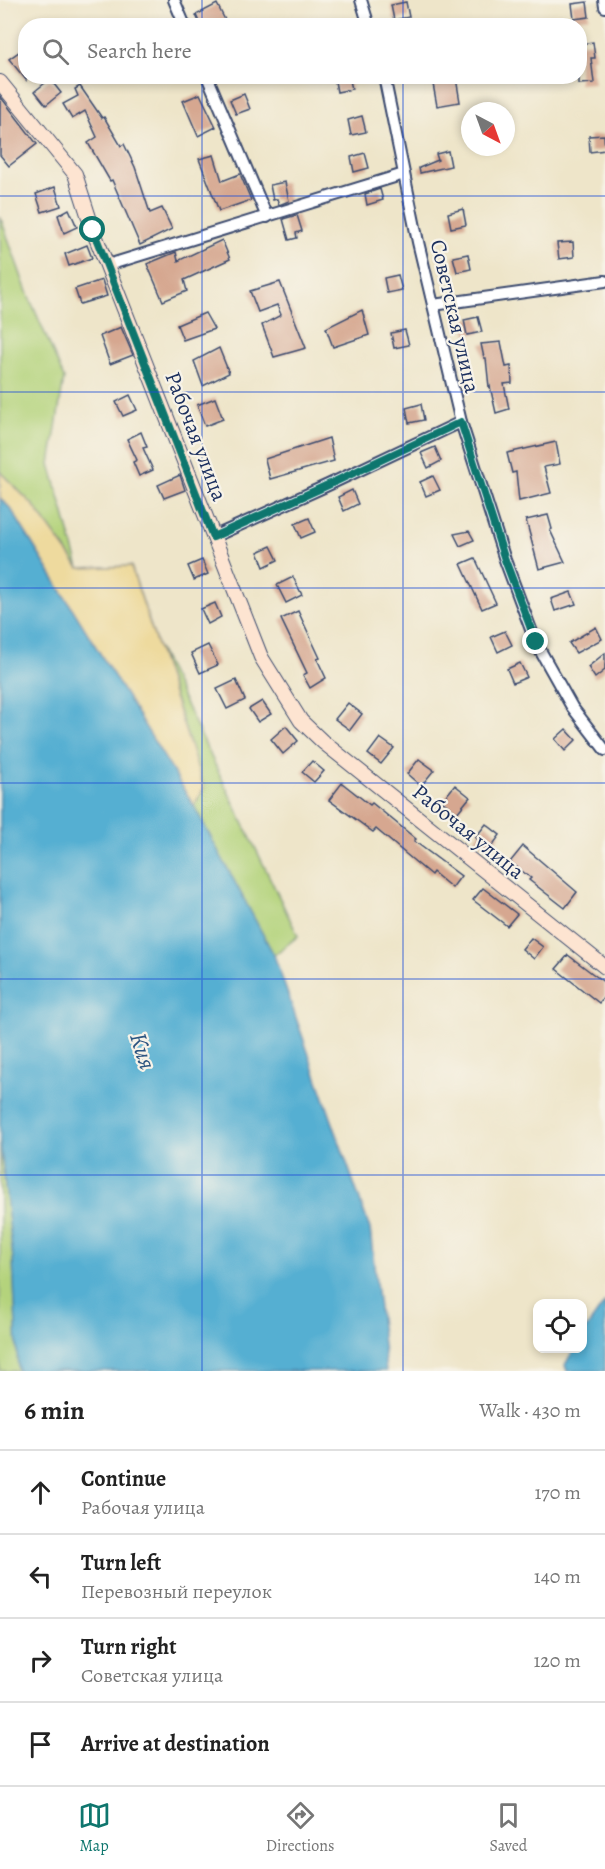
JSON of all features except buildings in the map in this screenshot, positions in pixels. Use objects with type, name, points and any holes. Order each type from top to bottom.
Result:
[{"type":"main road","name":"Рабочая улица","points":[[0,82],[75,174],[93,230],[261,657],[301,721],[605,967]]},
{"type":"street","points":[[174,0],[182,18]]},
{"type":"street","points":[[361,0],[367,18]]},
{"type":"street","points":[[604,0],[605,7]]},
{"type":"street","points":[[210,84],[267,217]]},
{"type":"street","name":"Советская улица","points":[[386,84],[433,305],[461,422],[505,560],[536,642],[572,707],[605,750]]},
{"type":"street","points":[[108,265],[404,174]]},
{"type":"street","points":[[433,305],[605,280]]},
{"type":"street","points":[[213,537],[461,422]]},
{"type":"green space","points":[[0,216],[27,292],[64,378],[50,464],[79,568],[34,506],[0,472]]},
{"type":"green space","points":[[159,649],[298,936],[274,955],[194,806],[204,788]]},
{"type":"green space","points":[[0,1140],[13,1259],[18,1371],[0,1371]]},
{"type":"sand","points":[[0,472],[34,506],[79,568],[131,566],[204,788],[194,806],[11,509],[0,498]]},
{"type":"water","name":"Кия","points":[[0,498],[11,509],[194,806],[274,955],[370,1229],[386,1371],[18,1371],[13,1259],[0,1140]]},
{"type":"water","points":[[605,1302],[605,1371],[567,1371],[565,1365],[572,1353],[587,1353],[587,1327]]},
{"type":"route","points":[[93,230],[213,537],[461,422],[505,560],[536,642]]}]
